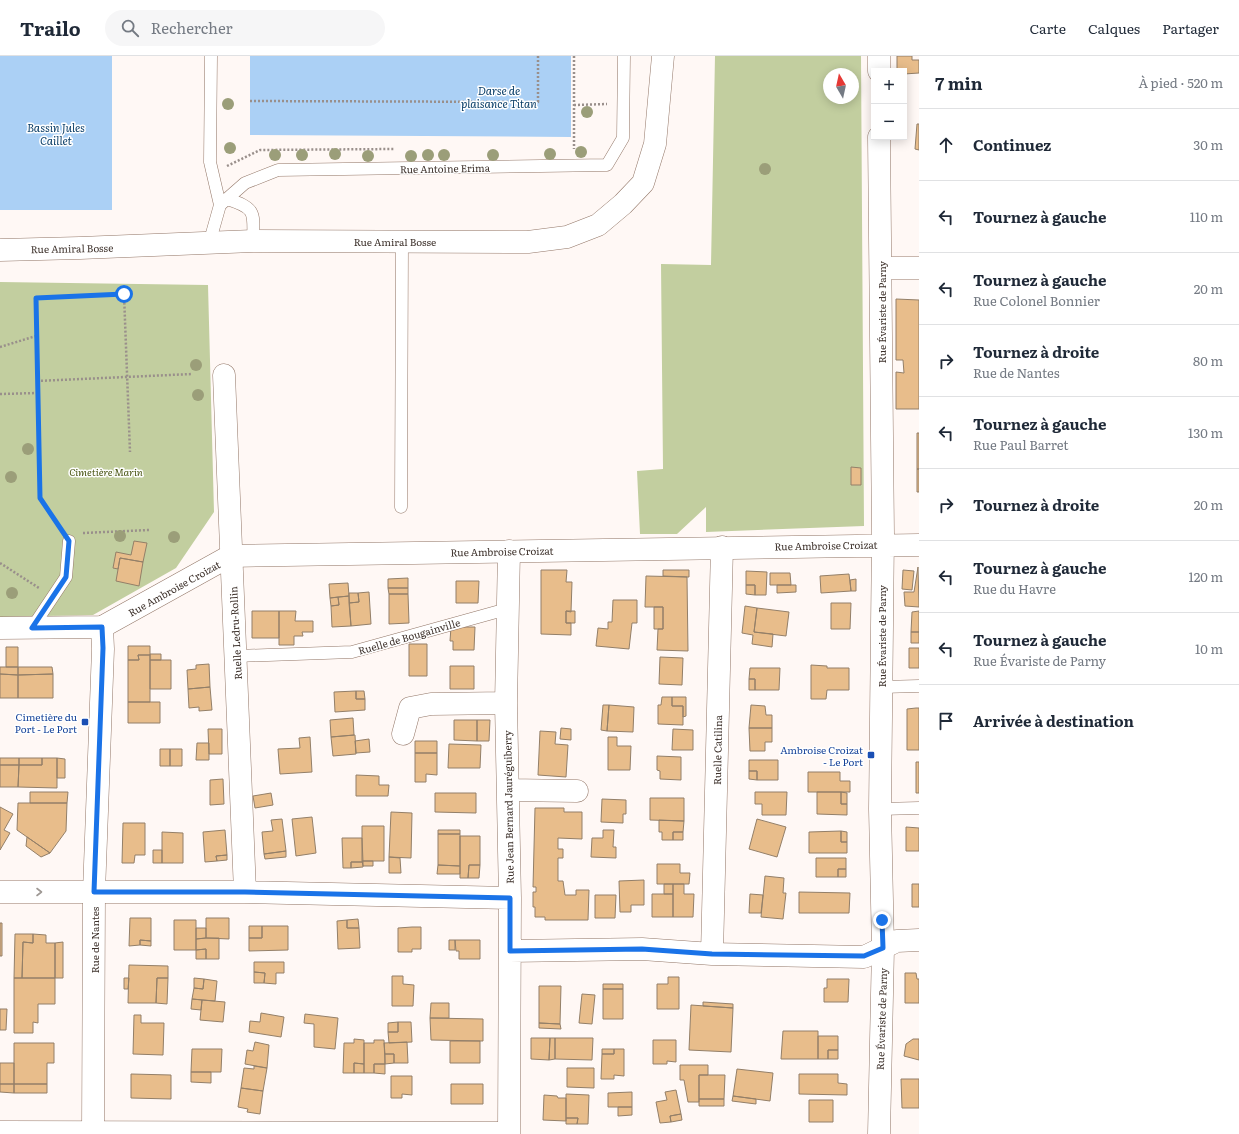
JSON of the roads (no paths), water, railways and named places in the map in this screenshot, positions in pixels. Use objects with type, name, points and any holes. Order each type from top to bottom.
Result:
[{"type":"street","name":"Rue Amiral Bosse","points":[[0,250],[209,244],[253,241],[528,242],[567,237],[598,225],[623,204],[643,182],[655,144],[663,56]]},
{"type":"street","points":[[879,56],[879,68]]},
{"type":"street","name":"Rue Évariste de Parny","points":[[879,140],[882,544],[880,809],[883,948],[879,1134]]},
{"type":"street","points":[[880,268],[919,268]]},
{"type":"street","name":"Ruelle Ledru-Rollin","points":[[224,375],[230,556],[236,656],[245,892]]},
{"type":"street","name":"Rue Ambroise Croizat","points":[[102,627],[230,556],[882,544],[919,545]]},
{"type":"street","name":"Ruelle Catilina","points":[[712,954],[722,547]]},
{"type":"street","name":"Rue Jean Bernard Jauréguiberry","points":[[509,551],[506,703],[510,898],[509,1134]]},
{"type":"street","points":[[0,628],[102,627]]},
{"type":"street","name":"Rue de Nantes","points":[[93,1133],[94,892],[103,656],[102,627]]},
{"type":"street","points":[[403,734],[410,708],[431,704],[506,703]]},
{"type":"street","points":[[508,790],[577,790]]},
{"type":"street","points":[[0,892],[245,892],[510,898]]},
{"type":"street","points":[[510,951],[642,949],[712,954],[864,956],[898,941],[919,940]]},
{"type":"street","points":[[0,1132],[509,1134]]},
{"type":"lane","points":[[209,244],[224,202],[212,173],[210,162],[211,56]]},
{"type":"lane","name":"Rue Antoine Erima","points":[[224,202],[245,183],[278,170],[607,165],[623,138],[624,56]]},
{"type":"lane","points":[[224,202],[244,204],[250,210],[253,216],[253,241]]},
{"type":"lane","points":[[401,507],[402,241]]},
{"type":"lane","points":[[32,628],[66,577],[67,537]]},
{"type":"lane","name":"Ruelle de Bougainville","points":[[236,656],[352,652],[507,608]]},
{"type":"lane","points":[[881,687],[919,686]]},
{"type":"lane","points":[[880,809],[919,808]]},
{"type":"water","name":"Bassin Jules Caillet","points":[[0,56],[112,56],[112,210],[0,210]]},
{"type":"water","name":"Darse de plaisance Titan","points":[[250,56],[571,56],[571,137],[250,135]]},
{"type":"place","name":"Cimetière du Port - Le Port","points":[[85,722]]},
{"type":"place","name":"Ambroise Croizat - Le Port","points":[[871,755]]},
{"type":"park label","name":"Cimetière Marin","points":[[106,471]]}]
